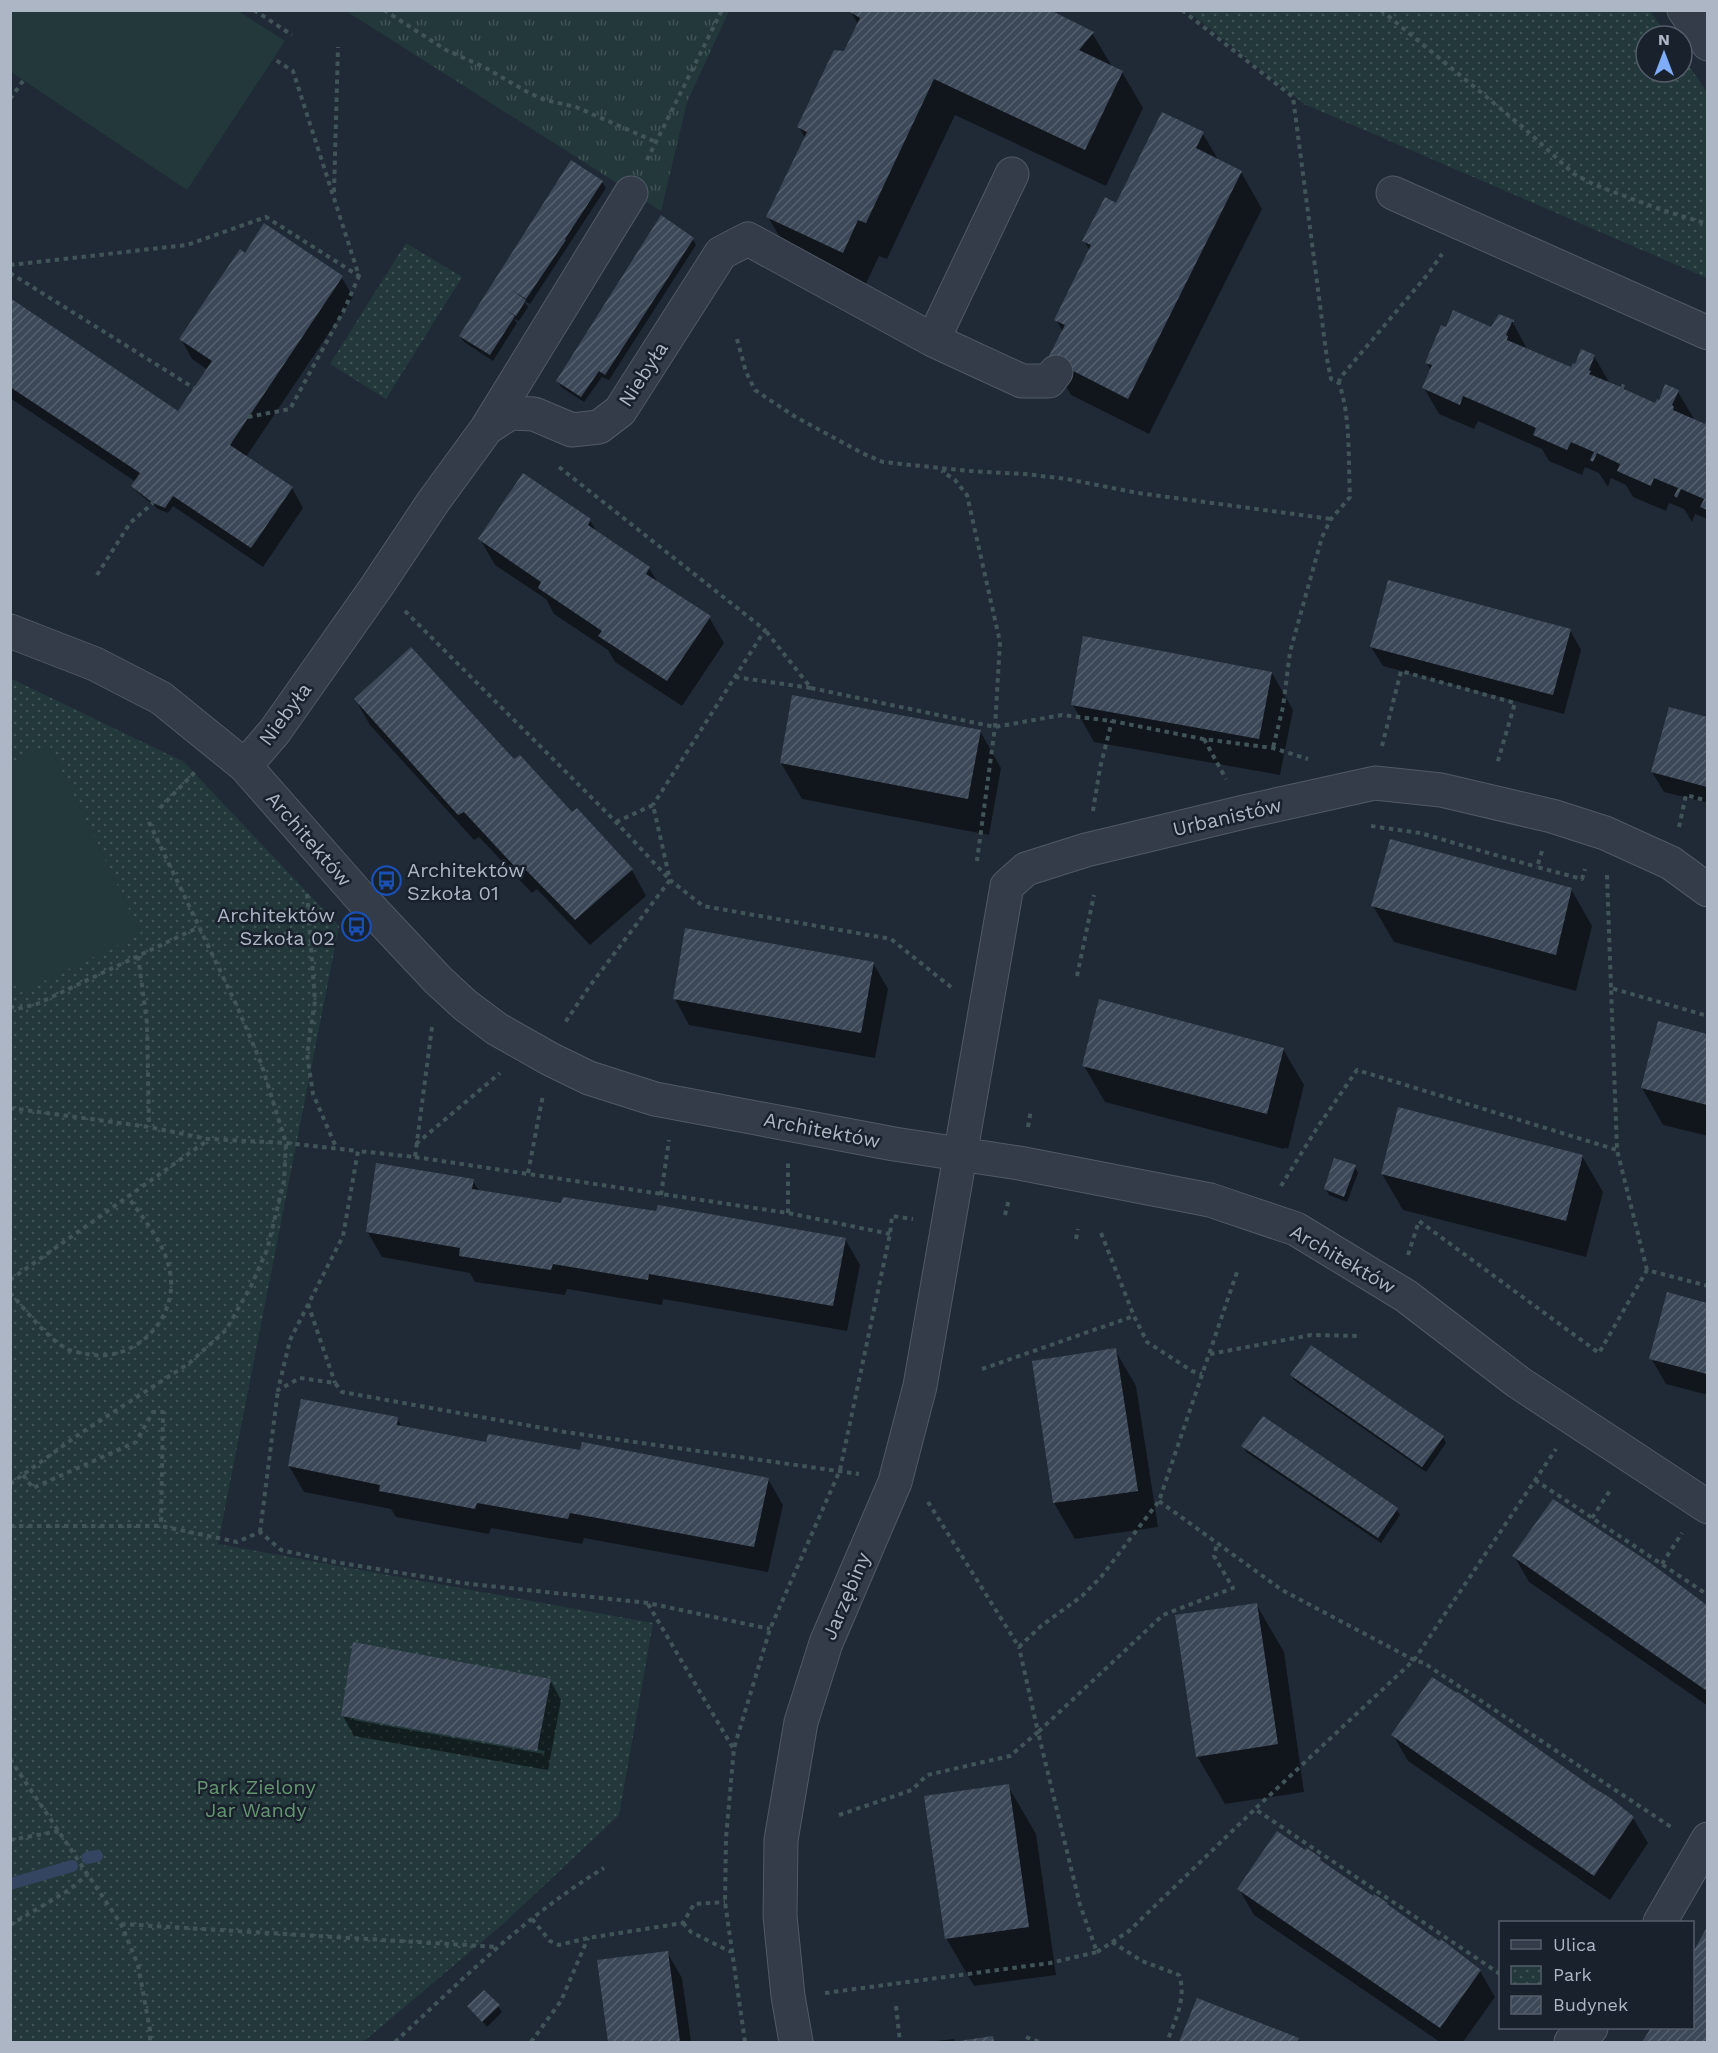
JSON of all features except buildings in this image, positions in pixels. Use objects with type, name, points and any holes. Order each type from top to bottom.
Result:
[{"type":"street","points":[[1684,10],[1707,44]]},
{"type":"street","points":[[1012,174],[933,340],[1022,381],[1049,381],[1056,372]]},
{"type":"street","points":[[487,428],[631,193]]},
{"type":"street","points":[[1393,194],[1707,333]]},
{"type":"street","name":"Niebyła","points":[[245,766],[274,731],[377,586],[433,501],[487,428],[510,413],[534,414],[572,430],[599,427],[620,411],[721,253],[748,239],[933,340]]},
{"type":"street","name":"Architektów","points":[[10,631],[95,664],[161,698],[245,766],[361,898],[438,980],[481,1017],[525,1045],[589,1078],[656,1099],[961,1155],[1019,1163],[1210,1200],[1296,1229],[1406,1296],[1697,1517]]},
{"type":"street","name":"Urbanistów","points":[[961,1155],[1007,886],[1026,869],[1086,850],[1375,783],[1431,788],[1487,800],[1552,816],[1605,833],[1671,863],[1707,890]]},
{"type":"street","name":"Jarzębiny","points":[[796,2043],[788,1996],[780,1916],[781,1840],[801,1722],[826,1643],[896,1482],[920,1386],[961,1155]]},
{"type":"street","points":[[1661,1921],[1707,1840]]},
{"type":"street","points":[[1571,2043],[1590,2029]]},
{"type":"path","points":[[254,10],[292,36]]},
{"type":"path","points":[[384,10],[446,50],[484,67],[529,93],[545,100],[576,106],[656,142]]},
{"type":"path","points":[[631,193],[722,10]]},
{"type":"path","points":[[1182,10],[1293,97],[1327,359],[1331,379],[1339,383]]},
{"type":"path","points":[[1381,10],[1524,128],[1574,174],[1595,185],[1707,224]]},
{"type":"path","points":[[334,196],[338,47]]},
{"type":"path","points":[[248,417],[290,409],[360,276],[293,71],[274,59]]},
{"type":"path","points":[[10,99],[23,81]]},
{"type":"path","points":[[10,265],[187,245],[266,217],[360,276]]},
{"type":"path","points":[[10,273],[194,388]]},
{"type":"path","points":[[1273,748],[1283,707],[1290,652],[1322,537],[1331,519],[1350,497],[1348,434],[1340,378],[1428,274]]},
{"type":"path","points":[[736,339],[746,372],[755,390],[794,416],[862,453],[884,462],[1067,479],[1138,493],[1331,519]]},
{"type":"path","points":[[551,460],[765,630],[811,688]]},
{"type":"path","points":[[945,468],[943,472],[955,480],[967,495],[1000,642],[995,727],[977,861]]},
{"type":"path","points":[[97,575],[130,523],[153,503]]},
{"type":"path","points":[[404,610],[616,822],[670,880],[703,906],[891,939],[955,990]]},
{"type":"path","points":[[616,822],[653,805],[765,630]]},
{"type":"path","points":[[1375,783],[1375,770],[1401,671],[1515,703],[1487,800]]},
{"type":"path","points":[[735,677],[811,688],[995,727],[1062,715],[1273,748],[1310,759]]},
{"type":"path","points":[[1086,850],[1100,768],[1112,721]]},
{"type":"path","points":[[1203,738],[1244,812]]},
{"type":"path","points":[[160,808],[200,767]]},
{"type":"path","points":[[1671,863],[1686,795],[1707,801]]},
{"type":"path","points":[[566,1021],[670,880],[653,805]]},
{"type":"path","points":[[10,1484],[81,1433],[188,1364],[226,1330],[251,1286],[267,1250],[284,1181],[286,1143],[261,1063],[236,1004],[147,818]]},
{"type":"path","points":[[1371,826],[1420,833],[1537,867]]},
{"type":"path","points":[[1405,1262],[1419,1221],[1599,1353],[1647,1270],[1617,1150],[1607,875]]},
{"type":"path","points":[[306,889],[315,1001],[307,1054],[313,1094],[336,1148]]},
{"type":"path","points":[[1077,975],[1094,895]]},
{"type":"path","points":[[10,1006],[17,1009],[37,1004],[199,927]]},
{"type":"path","points":[[138,956],[147,1023],[149,1127]]},
{"type":"path","points":[[1611,988],[1707,1017]]},
{"type":"path","points":[[415,1157],[433,1021]]},
{"type":"path","points":[[1277,1192],[1357,1070],[1617,1150]]},
{"type":"path","points":[[416,1144],[501,1072]]},
{"type":"path","points":[[528,1173],[544,1086]]},
{"type":"path","points":[[10,1108],[149,1127],[208,1139],[336,1148],[528,1173],[788,1213],[890,1234]]},
{"type":"path","points":[[1026,1136],[1031,1110]]},
{"type":"path","points":[[661,1195],[670,1130]]},
{"type":"path","points":[[10,1280],[208,1139]]},
{"type":"path","points":[[260,1532],[278,1390],[290,1340],[343,1236],[358,1151]]},
{"type":"path","points":[[788,1151],[788,1213]]},
{"type":"path","points":[[1005,1215],[1011,1190]]},
{"type":"path","points":[[10,1293],[48,1335],[70,1351],[95,1356],[119,1354],[141,1343],[166,1314],[170,1293],[170,1272],[157,1238],[128,1197]]},
{"type":"path","points":[[892,1216],[919,1220]]},
{"type":"path","points":[[1076,1239],[1078,1229]]},
{"type":"path","points":[[1101,1233],[1134,1316],[1147,1342],[1192,1371],[1202,1374]]},
{"type":"path","points":[[1647,1270],[1707,1286]]},
{"type":"path","points":[[1019,1647],[1041,1626],[1082,1596],[1101,1577],[1159,1501],[1237,1272]]},
{"type":"path","points":[[308,1304],[335,1383],[342,1392],[565,1432],[840,1470],[896,1482]]},
{"type":"path","points":[[982,1369],[1134,1316]]},
{"type":"path","points":[[1209,1354],[1311,1335],[1360,1336]]},
{"type":"path","points":[[278,1390],[300,1378],[335,1383]]},
{"type":"path","points":[[23,1475],[33,1488],[52,1481],[136,1442],[153,1412],[164,1412],[161,1526]]},
{"type":"path","points":[[788,1996],[1050,1963],[1097,1952],[1129,1931],[1414,1660],[1560,1442]]},
{"type":"path","points":[[1535,1480],[1707,1595]]},
{"type":"path","points":[[1592,1518],[1617,1481]]},
{"type":"path","points":[[1159,1501],[1282,1590],[1414,1660],[1424,1663],[1665,1825],[1707,1840]]},
{"type":"path","points":[[1662,1564],[1697,1517]]},
{"type":"path","points":[[10,1526],[161,1526],[237,1542],[260,1532]]},
{"type":"path","points":[[260,1532],[281,1550],[335,1562],[462,1583],[648,1604],[770,1629]]},
{"type":"path","points":[[948,1532],[1019,1647],[1080,1905],[1097,1952]]},
{"type":"path","points":[[840,1815],[912,1790],[927,1775],[1010,1755],[1038,1732],[1163,1616],[1233,1588],[1214,1556],[1217,1544]]},
{"type":"path","points":[[648,1604],[734,1748]]},
{"type":"path","points":[[10,1759],[121,1924],[138,1965],[150,2030],[150,2043]]},
{"type":"path","points":[[1255,1809],[1499,1973]]},
{"type":"path","points":[[10,1840],[60,1831]]},
{"type":"path","points":[[395,2043],[498,1947],[576,1884],[604,1868]]},
{"type":"path","points":[[10,1925],[69,1890],[88,1874]]},
{"type":"path","points":[[683,1923],[694,1904],[725,1902]]},
{"type":"path","points":[[532,1920],[550,1941],[559,1945],[588,1938],[683,1923]]},
{"type":"path","points":[[683,1923],[691,1932],[732,1952]]},
{"type":"path","points":[[121,1924],[498,1947]]},
{"type":"path","points":[[531,2043],[561,2001],[588,1938]]},
{"type":"path","points":[[1112,1942],[1142,1961],[1179,1975],[1183,1987],[1181,2004],[1167,2043]]},
{"type":"path","points":[[896,2006],[900,2043]]},
{"type":"path","points":[[1026,2037],[1039,2043]]},
{"type":"green space","points":[[10,11],[238,11],[285,41],[187,190],[11,72]]},
{"type":"green space","points":[[346,11],[729,11],[687,102],[661,211]]},
{"type":"green space","points":[[1188,11],[1650,11],[1659,24],[1634,24],[1634,84],[1694,84],[1694,73],[1707,92],[1707,278],[1304,104]]},
{"type":"green space","points":[[406,243],[462,277],[386,399],[330,364]]},
{"type":"green space","name":"Park Zielony Jar Wandy","points":[[10,678],[184,762],[339,926],[218,1544],[653,1623],[619,1815],[503,1924],[363,2042],[11,2042]]},
{"type":"green space","points":[[49,744],[141,934],[19,993],[10,976],[11,763]]},
{"type":"waterway","points":[[87,1858],[97,1856]]},
{"type":"waterway","points":[[10,1884],[72,1866]]},
{"type":"place","name":"Architektów Szkoła 01","points":[[386,881]]},
{"type":"place","name":"Architektów Szkoła 02","points":[[356,926]]}]
